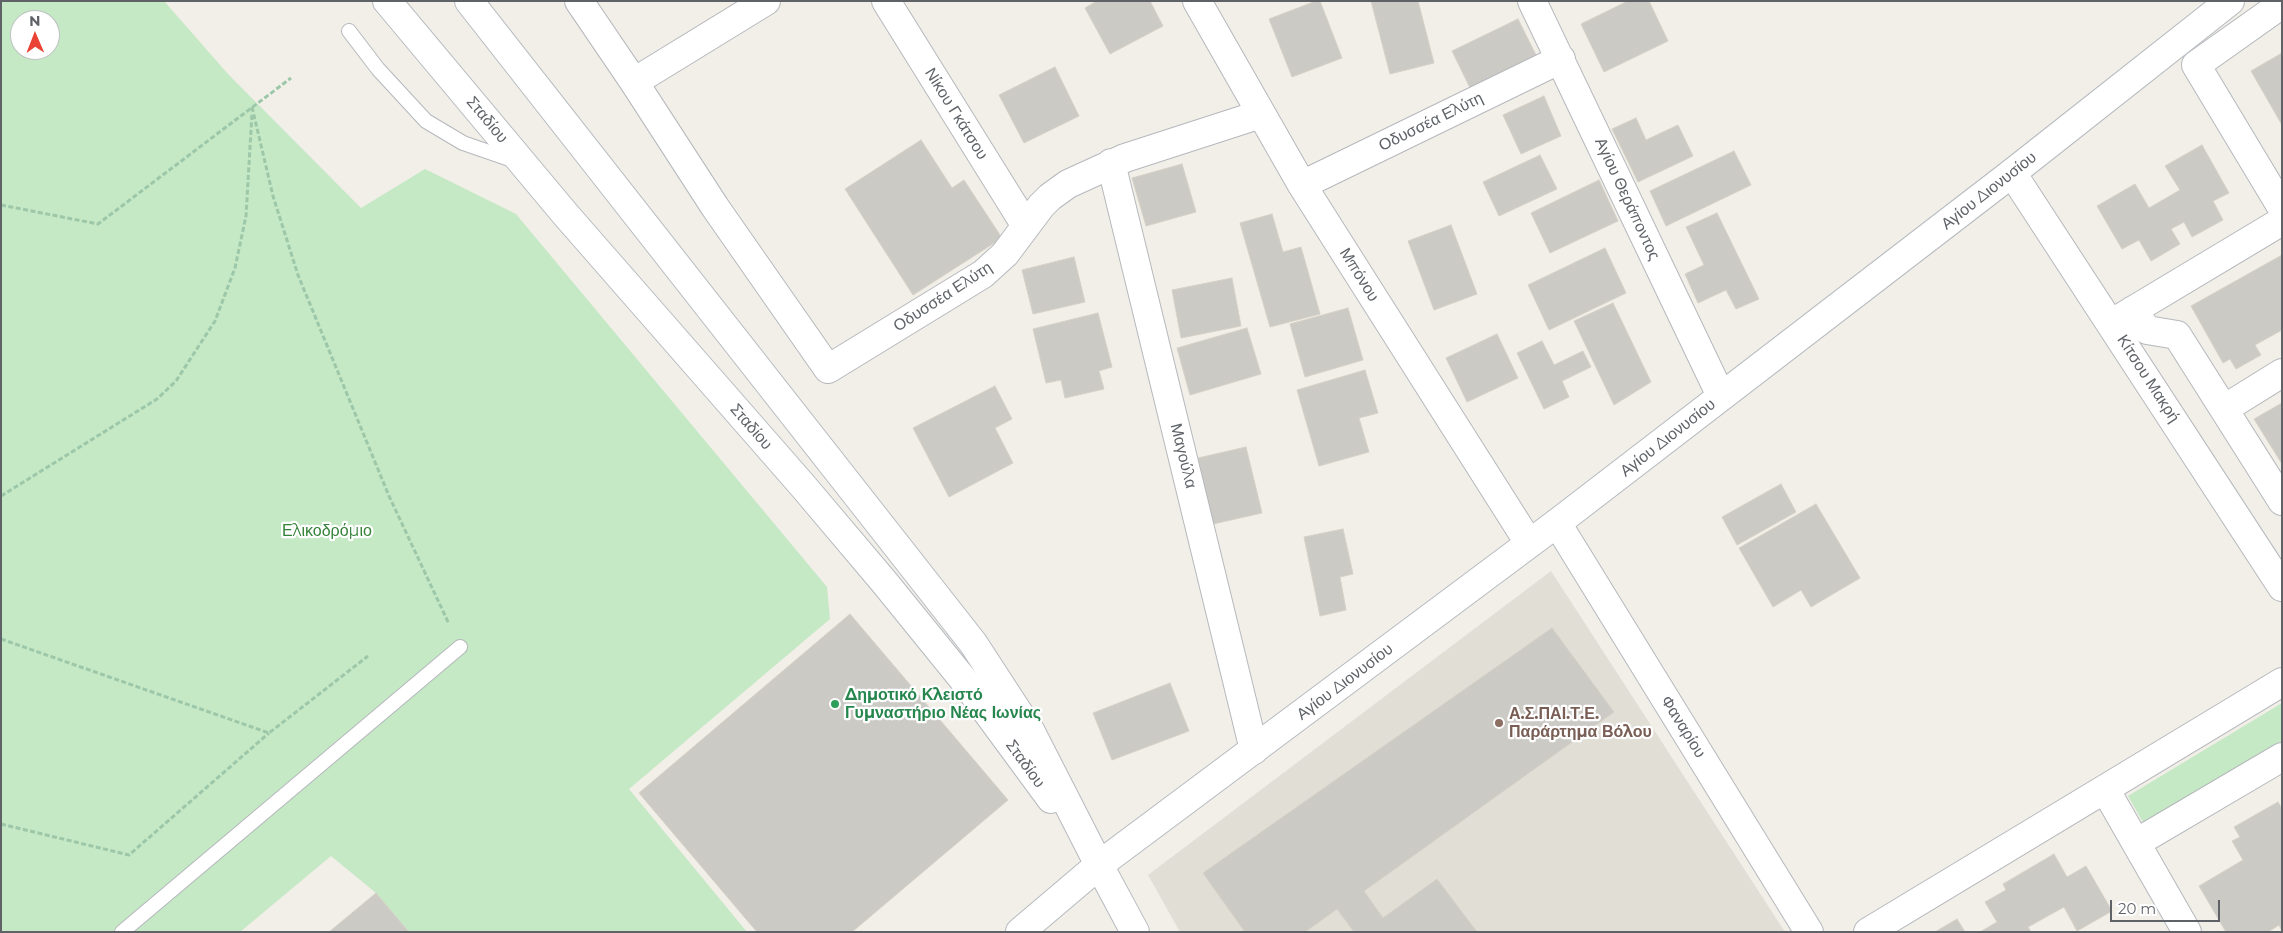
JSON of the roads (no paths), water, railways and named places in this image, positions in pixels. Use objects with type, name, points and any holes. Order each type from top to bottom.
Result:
[{"type":"street","name":"Σταδίου","points":[[387,1],[523,164],[803,486],[897,598],[962,678],[1099,865]]},
{"type":"street","name":"Σταδίου","points":[[469,1],[973,643],[1031,732],[1099,865],[1136,932]]},
{"type":"street","points":[[579,1],[634,82],[766,1]]},
{"type":"street","name":"Νίκου Γκάτσου","points":[[886,1],[1026,226]]},
{"type":"street","name":"Μπόνου","points":[[1197,1],[1302,185],[1529,543]]},
{"type":"street","name":"Αγίου Θεράποντος","points":[[1532,1],[1722,396]]},
{"type":"street","name":"Αγίου Διονυσίου","points":[[1020,932],[1099,865],[1557,523],[2012,173],[2230,1]]},
{"type":"street","points":[[2282,4],[2196,65],[2282,208]]},
{"type":"street","name":"Οδυσσέα Ελύτη","points":[[1302,185],[1560,59]]},
{"type":"street","name":"Οδυσσέα Ελύτη","points":[[634,82],[714,208],[828,369],[983,274],[1005,254],[1050,197],[1068,184],[1111,163],[1261,114]]},
{"type":"street","name":"Μαγούλα","points":[[1111,163],[1254,750]]},
{"type":"street","name":"Κίτσου Μακρή","points":[[2012,173],[2122,317],[2282,587]]},
{"type":"street","points":[[2122,317],[2282,221]]},
{"type":"street","points":[[2122,317],[2148,330],[2177,335],[2282,501]]},
{"type":"street","points":[[2224,409],[2282,373]]},
{"type":"street","name":"Φαναρίου","points":[[1557,523],[1809,932]]},
{"type":"street","points":[[1868,932],[2282,682]]},
{"type":"street","points":[[2136,843],[2282,757]]},
{"type":"street","points":[[2105,789],[2188,932]]},
{"type":"lane","points":[[349,30],[378,69],[426,121],[463,143],[523,164]]},
{"type":"lane","points":[[122,932],[460,647]]},
{"type":"place","name":"Δημοτικό Κλειστό Γυμναστήριο Νέας Ιωνίας","points":[[835,704]]},
{"type":"place","name":"Α.Σ.ΠΑΙ.Τ.Ε. Παράρτημα Βόλου","points":[[1499,723]]},
{"type":"park label","name":"Ελικοδρόμιο","points":[[327,531]]}]
